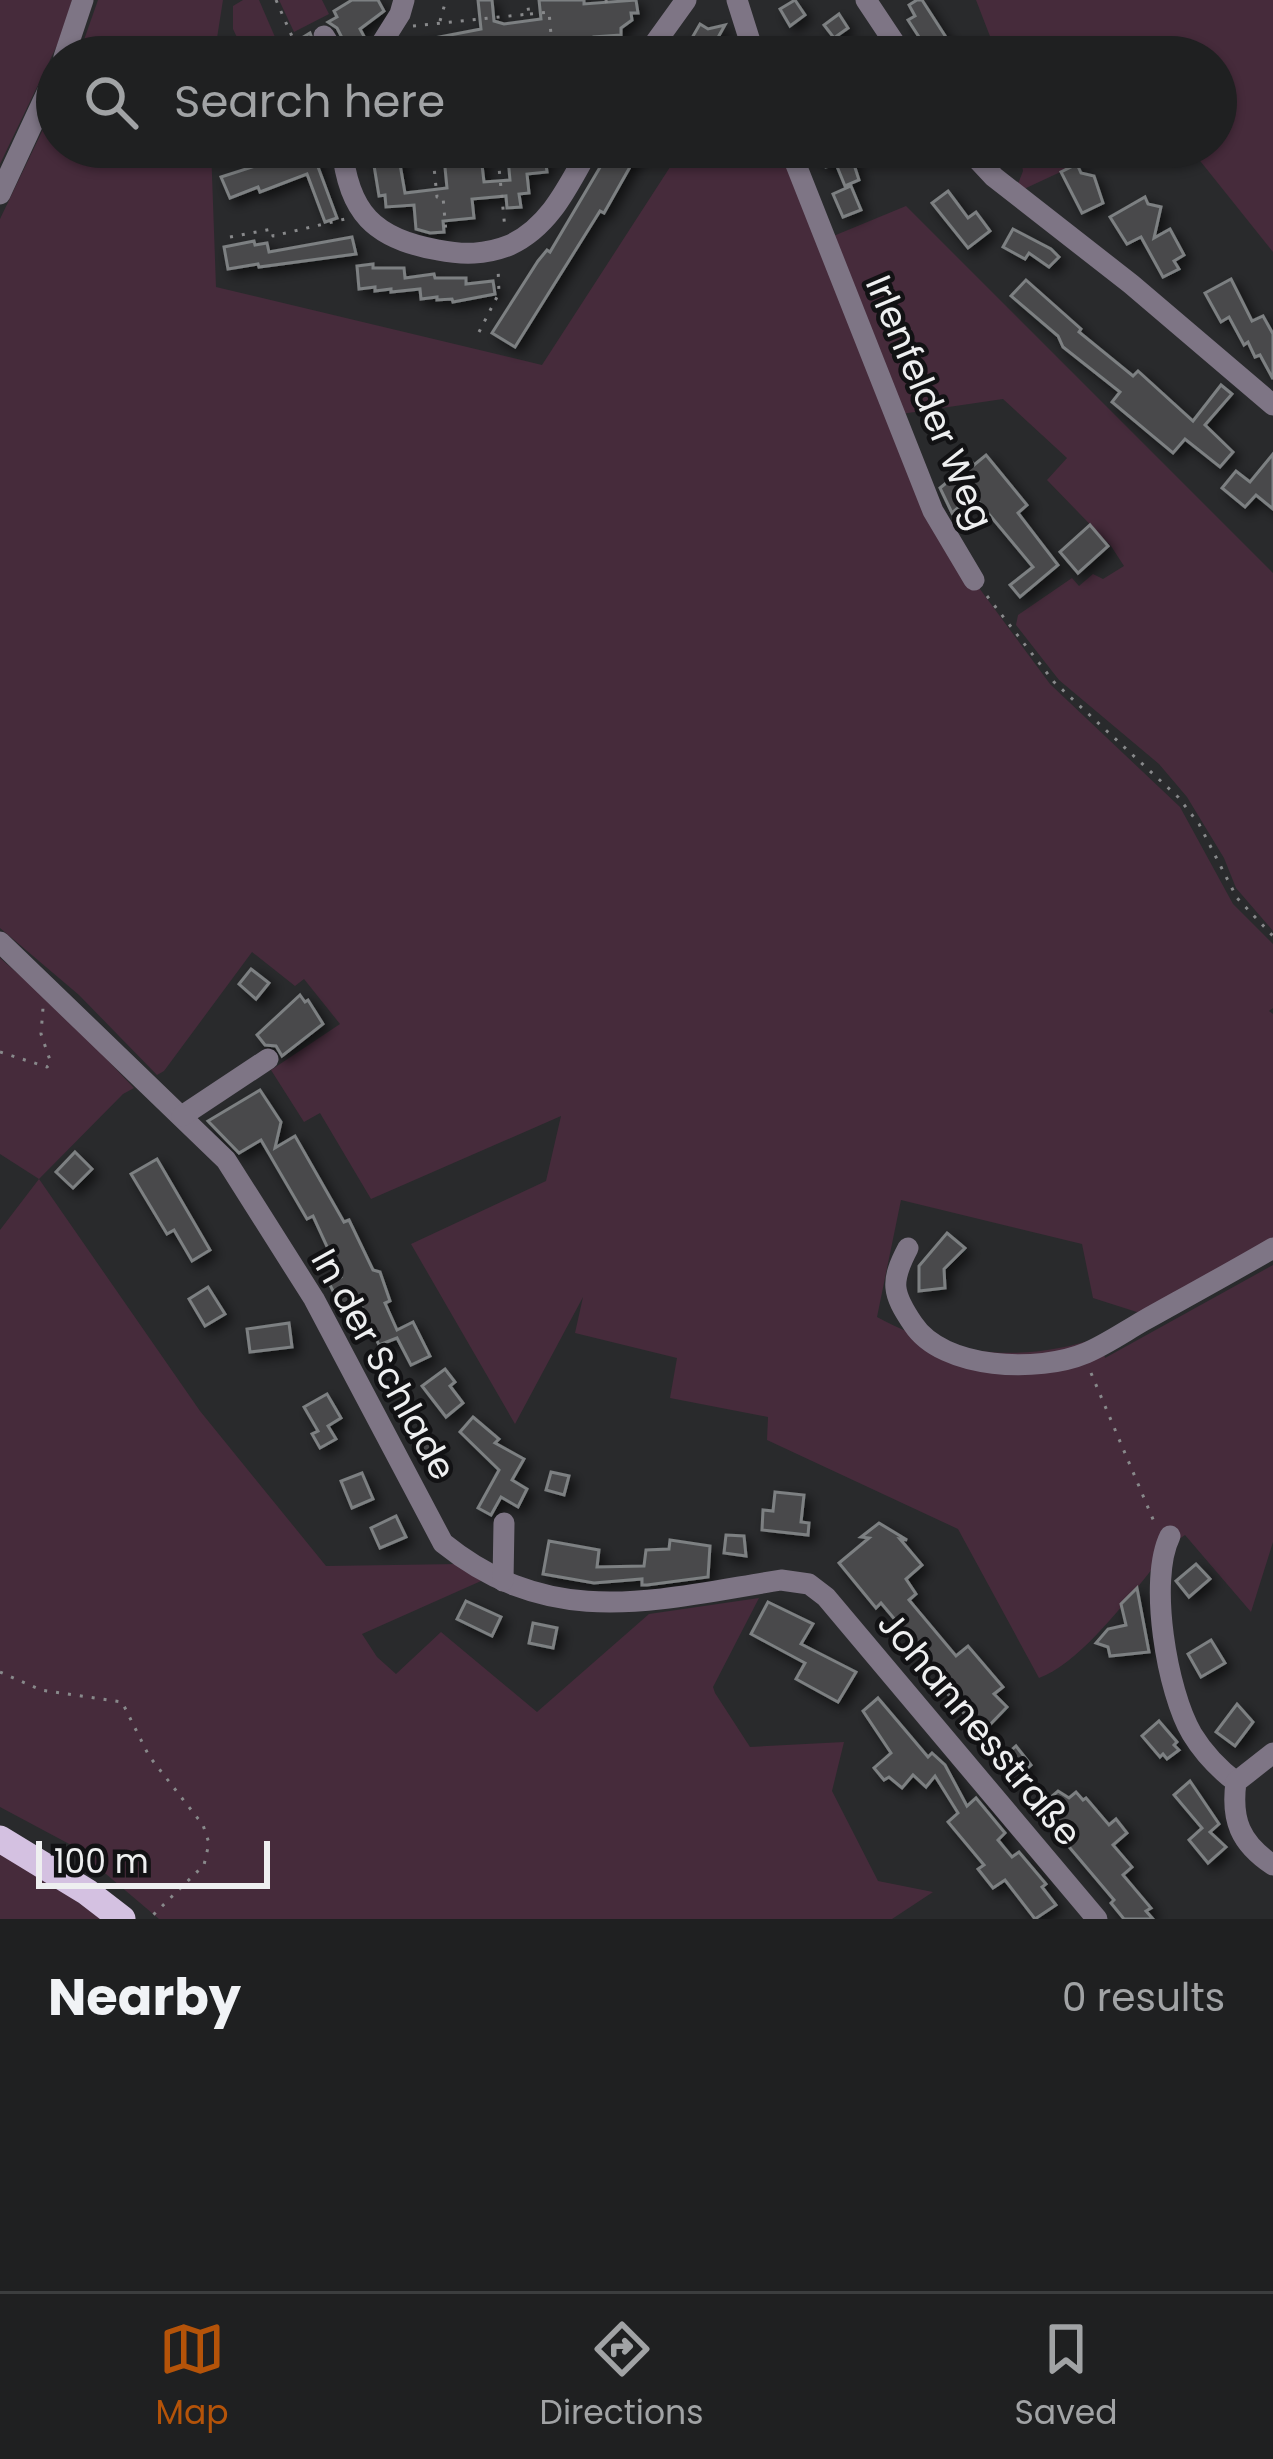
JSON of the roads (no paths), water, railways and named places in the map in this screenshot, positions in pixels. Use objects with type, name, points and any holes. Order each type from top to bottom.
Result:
[{"type":"main road","points":[[0,1839],[122,1919]]},
{"type":"street","points":[[71,36],[83,0]]},
{"type":"street","points":[[385,36],[404,0]]},
{"type":"street","points":[[660,36],[686,0]]},
{"type":"street","points":[[737,0],[748,36]]},
{"type":"street","points":[[866,0],[890,36]]},
{"type":"street","points":[[0,194],[36,116]]},
{"type":"street","points":[[346,168],[362,213],[389,238],[469,256],[502,247],[553,213],[578,168]]},
{"type":"street","name":"Irlenfelder Weg","points":[[797,168],[933,511],[974,580]]},
{"type":"street","points":[[986,168],[1273,405]]},
{"type":"street","name":"In der Schlade","points":[[0,941],[226,1160],[314,1299],[443,1543],[475,1568],[531,1592],[601,1605],[781,1580],[809,1584]]},
{"type":"street","points":[[182,1116],[268,1059]]},
{"type":"street","points":[[908,1248],[897,1269],[894,1294],[917,1331],[950,1354],[998,1364],[1033,1364],[1083,1354],[1273,1248]]},
{"type":"street","points":[[503,1581],[505,1523]]},
{"type":"street","points":[[1169,1536],[1160,1556],[1171,1681],[1192,1733],[1220,1770],[1236,1782]]},
{"type":"street","name":"Johannesstraße","points":[[809,1584],[826,1597],[1097,1919]]},
{"type":"street","points":[[1273,1753],[1236,1782],[1232,1813],[1255,1853],[1273,1865]]}]
